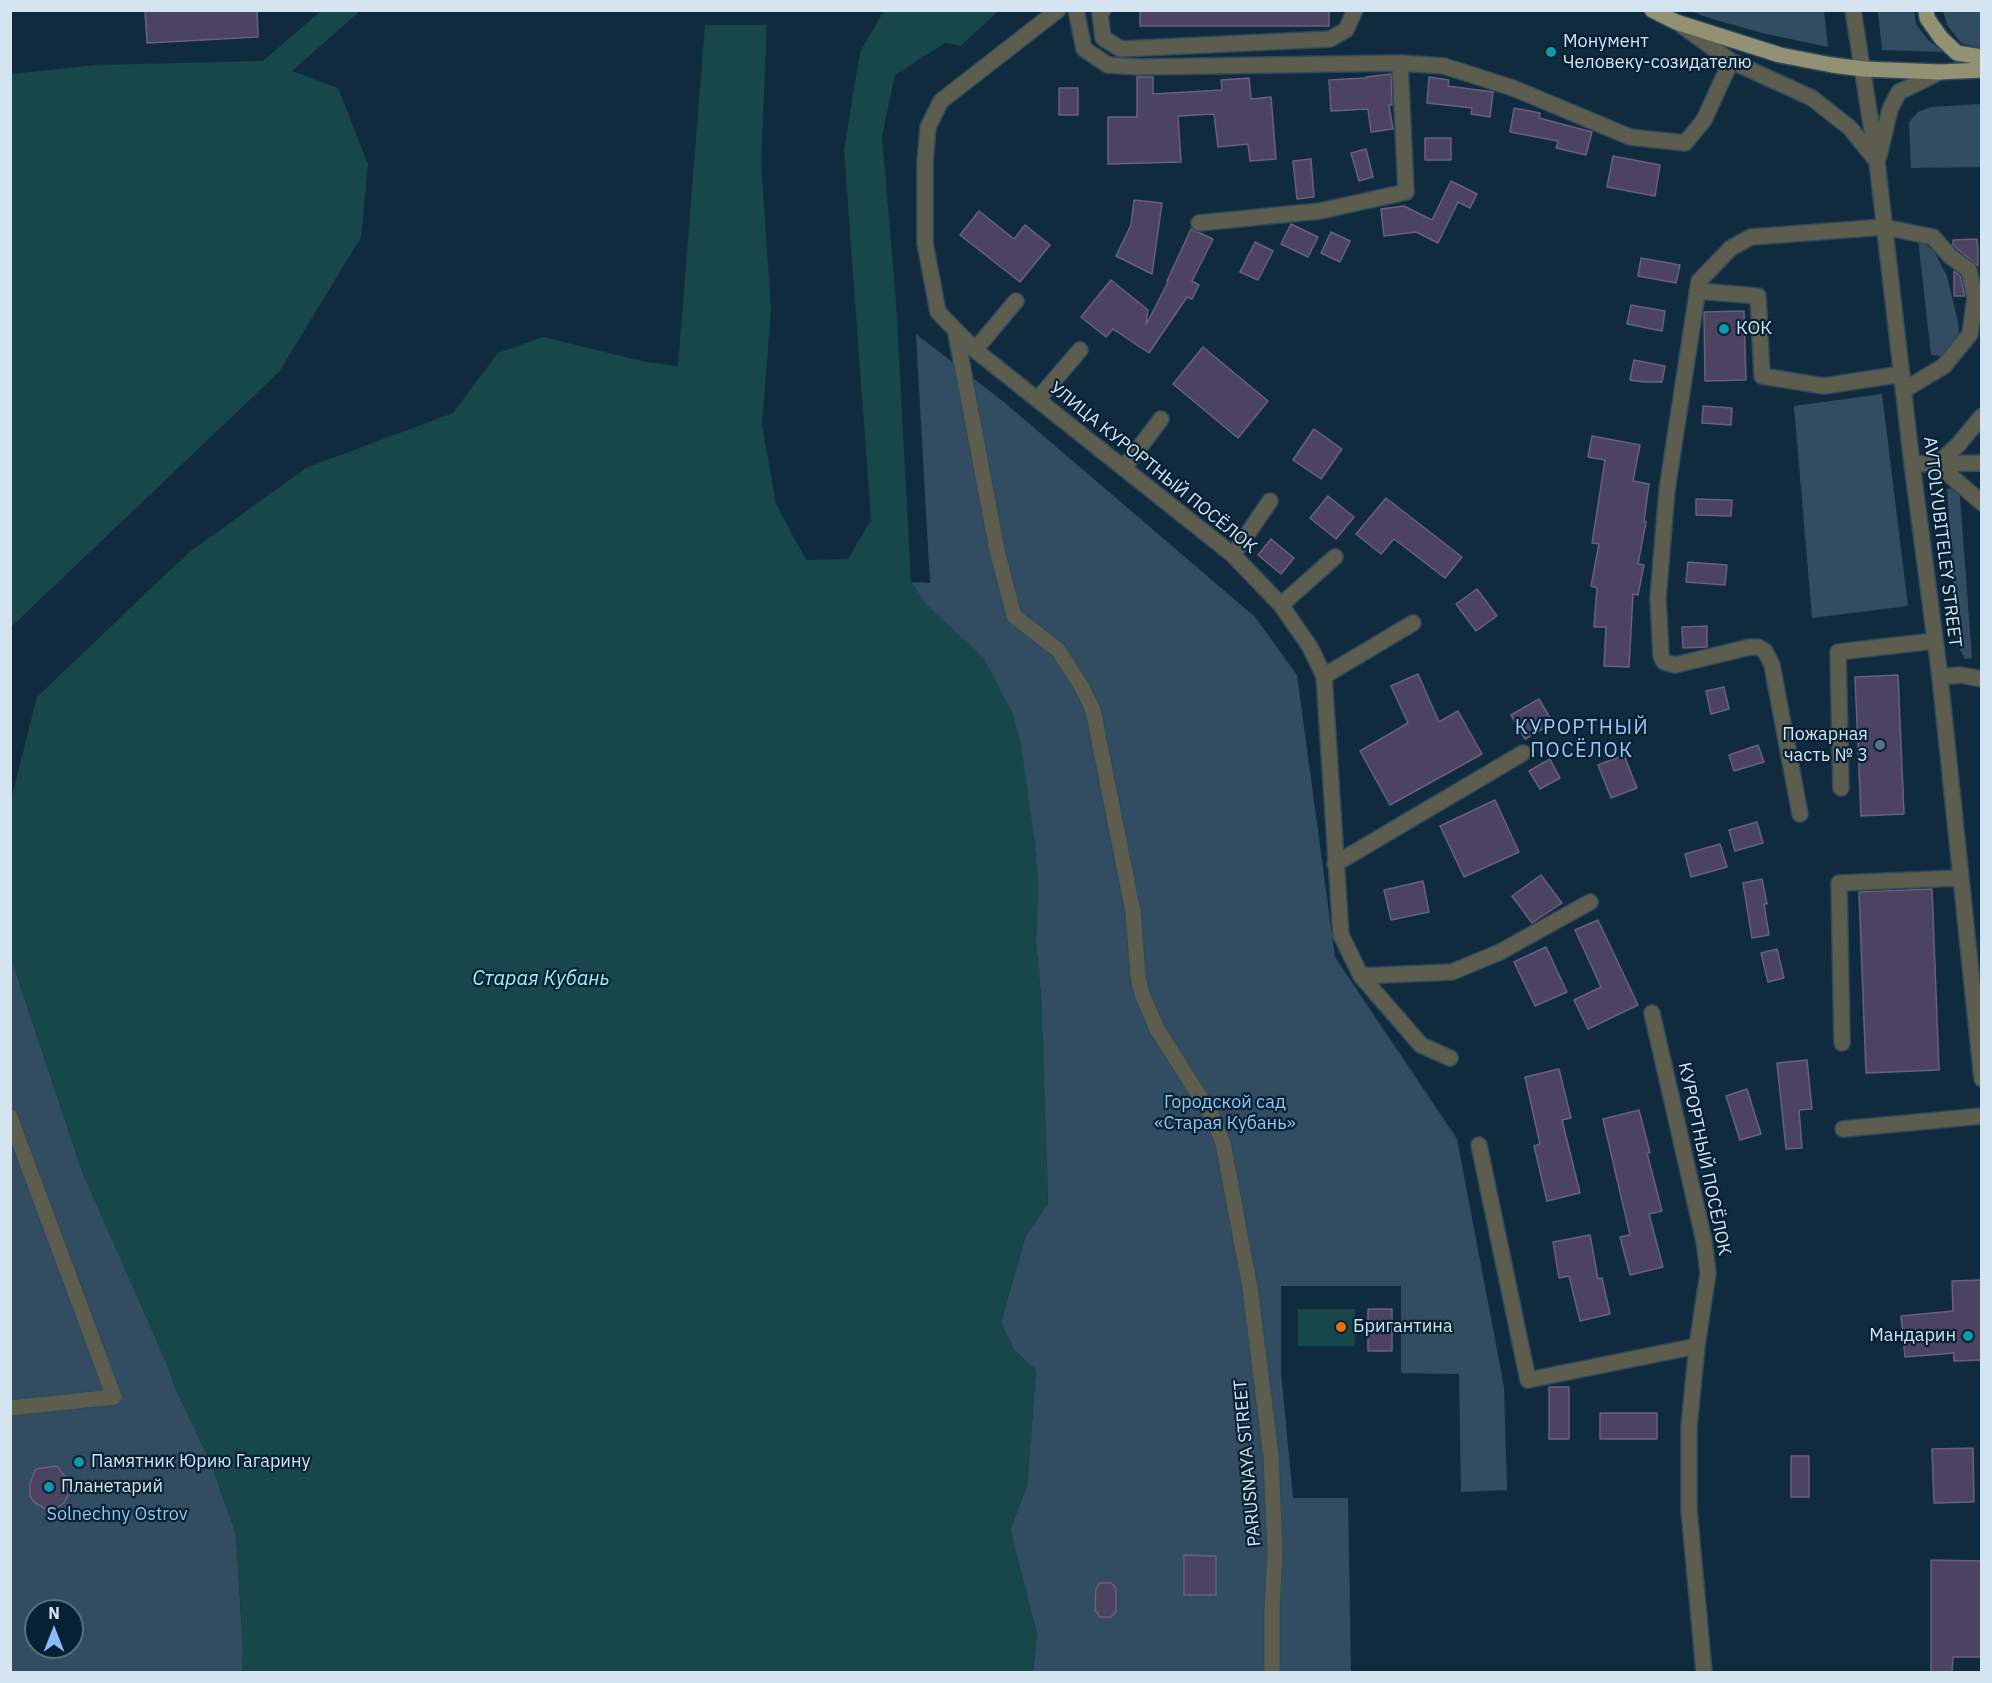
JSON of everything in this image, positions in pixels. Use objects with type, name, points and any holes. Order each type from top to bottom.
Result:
[{"type":"main road","points":[[1652,10],[1676,22],[1780,55],[1864,69],[1940,72],[1982,70]]},
{"type":"main road","points":[[1926,10],[1927,18],[1941,38],[1958,53],[1982,57]]},
{"type":"street","name":"УЛИЦА КУРОРТНЫЙ ПОСЁЛОК","points":[[1058,10],[941,101],[928,127],[924,163],[925,243],[938,312],[975,350],[1233,555],[1281,605],[1310,646],[1324,676],[1341,935],[1360,976],[1421,1045],[1450,1058]]},
{"type":"street","points":[[1076,10],[1084,49],[1108,65],[1139,67],[1400,63],[1444,66],[1514,88],[1630,137],[1685,143],[1704,120],[1731,61]]},
{"type":"street","points":[[1103,10],[1100,14],[1102,38],[1121,49],[1330,39],[1346,30],[1355,10]]},
{"type":"street","name":"AVTOLYUBITELEY STREET","points":[[1853,10],[1877,162],[1912,464],[1940,677],[1960,878],[1978,1018],[1982,1079]]},
{"type":"street","points":[[1676,22],[1731,61],[1812,98],[1850,128],[1877,162]]},
{"type":"street","points":[[1199,223],[1320,212],[1406,192],[1400,63]]},
{"type":"street","points":[[1877,162],[1890,109],[1899,92],[1940,72]]},
{"type":"street","points":[[1800,814],[1772,665],[1765,651],[1758,647],[1750,647],[1675,664],[1664,662],[1659,638],[1658,598],[1667,490],[1699,281],[1731,248],[1750,237],[1884,227],[1933,237],[1950,256],[1969,270],[1975,298],[1970,334],[1944,366],[1904,390]]},
{"type":"street","points":[[1697,291],[1758,296],[1762,376],[1824,386],[1902,374]]},
{"type":"street","points":[[975,350],[1016,301]]},
{"type":"street","name":"PARUSNAYA STREET","points":[[956,333],[997,550],[1014,616],[1058,650],[1093,710],[1133,912],[1138,976],[1142,994],[1157,1029],[1212,1114],[1223,1143],[1250,1288],[1271,1456],[1275,1551],[1272,1672]]},
{"type":"street","points":[[1038,399],[1080,350]]},
{"type":"street","points":[[1937,464],[1958,445],[1982,416]]},
{"type":"street","points":[[1124,468],[1161,419]]},
{"type":"street","points":[[1912,464],[1982,463]]},
{"type":"street","points":[[1937,464],[1982,503]]},
{"type":"street","points":[[1233,555],[1270,501]]},
{"type":"street","points":[[1281,605],[1335,557]]},
{"type":"street","points":[[1324,676],[1413,623]]},
{"type":"street","points":[[1841,788],[1838,652],[1934,641]]},
{"type":"street","points":[[1940,677],[1959,675],[1982,679]]},
{"type":"street","points":[[1335,864],[1524,753]]},
{"type":"street","points":[[1842,1043],[1839,883],[1960,878]]},
{"type":"street","points":[[1360,976],[1452,972],[1500,952],[1590,902]]},
{"type":"street","name":"КУРОРТНЫЙ ПОСЁЛОК","points":[[1652,1013],[1704,1241],[1708,1273],[1697,1346],[1689,1426],[1689,1510],[1704,1672]]},
{"type":"street","points":[[1843,1129],[1982,1116]]},
{"type":"street","points":[[10,1117],[114,1397],[10,1408]]},
{"type":"street","points":[[1479,1145],[1528,1380],[1697,1346]]},
{"type":"green space","points":[[1691,11],[1824,11],[1828,47],[1762,33]]},
{"type":"green space","points":[[1878,11],[1914,11],[1916,24],[1929,41],[1944,52],[1882,50]]},
{"type":"green space","points":[[1943,11],[1981,11],[1981,48],[1961,43],[1947,25]]},
{"type":"green space","points":[[1981,104],[1981,167],[1911,168],[1909,122],[1918,112],[1931,107]]},
{"type":"green space","points":[[1918,239],[1934,251],[1947,276],[1958,322],[1959,334],[1951,348],[1941,356],[1931,355]]},
{"type":"green space","name":"Городской сад «Старая Кубань»","points":[[916,334],[1005,403],[1255,617],[1297,675],[1335,957],[1457,1139],[1504,1387],[1507,1490],[1461,1492],[1459,1374],[1401,1373],[1401,1286],[1281,1286],[1281,1372],[1293,1498],[1348,1498],[1351,1672],[1033,1672],[1037,1634],[1010,1530],[1027,1486],[1036,1370],[1014,1350],[1001,1322],[1026,1235],[1048,1203],[1041,996],[1036,943],[1038,883],[1034,836],[925,603],[911,582],[930,583]]},
{"type":"green space","points":[[1882,394],[1908,606],[1812,618],[1794,406]]},
{"type":"green space","points":[[1947,489],[1958,490],[1960,498],[1972,658],[1965,659],[1957,644]]},
{"type":"green space","name":"Solnechny Ostrov","points":[[11,958],[82,1171],[167,1364],[176,1390],[210,1461],[236,1534],[243,1650],[242,1672],[11,1672]]},
{"type":"water","points":[[321,11],[360,11],[292,71],[338,88],[368,164],[361,237],[279,372],[11,627],[11,74],[96,65],[263,61]]},
{"type":"water","name":"Старая Кубань","points":[[884,11],[998,11],[961,46],[945,43],[895,75],[882,136],[896,301],[911,582],[925,603],[983,657],[1013,714],[1021,744],[1034,836],[1038,883],[1036,943],[1041,996],[1048,1203],[1026,1235],[1001,1322],[1014,1350],[1036,1370],[1027,1486],[1010,1530],[1037,1634],[1033,1672],[242,1672],[243,1650],[236,1534],[210,1461],[176,1390],[167,1364],[82,1171],[11,958],[11,800],[37,697],[187,554],[306,468],[453,413],[498,353],[543,337],[646,362],[678,366],[705,25],[767,25],[761,162],[771,309],[762,425],[776,504],[806,560],[848,559],[871,520],[844,150],[860,52]]},
{"type":"water","points":[[1298,1309],[1355,1309],[1355,1346],[1298,1346]]},
{"type":"building","points":[[145,10],[257,10],[258,37],[147,43]]},
{"type":"building","points":[[1140,10],[1329,10],[1329,26],[1140,26]]},
{"type":"building","points":[[1391,74],[1392,105],[1389,105],[1393,129],[1371,132],[1368,109],[1331,111],[1329,80]]},
{"type":"building","points":[[1137,77],[1153,77],[1153,94],[1222,90],[1221,80],[1249,78],[1251,99],[1271,97],[1276,159],[1250,161],[1248,144],[1218,147],[1214,114],[1178,116],[1181,162],[1108,164],[1108,117],[1137,117]]},
{"type":"building","points":[[1429,77],[1449,80],[1448,86],[1493,92],[1490,117],[1471,114],[1472,108],[1427,103]]},
{"type":"building","points":[[1059,88],[1078,88],[1078,115],[1059,115]]},
{"type":"building","points":[[1514,108],[1540,113],[1539,118],[1592,132],[1586,155],[1556,148],[1558,141],[1510,132]]},
{"type":"building","points":[[1425,138],[1451,138],[1451,160],[1425,160]]},
{"type":"building","points":[[1366,149],[1373,177],[1359,181],[1351,153]]},
{"type":"building","points":[[1613,156],[1660,165],[1655,196],[1607,187]]},
{"type":"building","points":[[1311,159],[1314,197],[1297,199],[1293,161]]},
{"type":"building","points":[[1451,181],[1477,194],[1470,208],[1458,202],[1438,243],[1416,232],[1384,236],[1381,209],[1404,206],[1432,220]]},
{"type":"building","points":[[1134,200],[1162,203],[1152,274],[1116,256],[1131,225]]},
{"type":"building","points":[[979,211],[1014,239],[1025,225],[1050,245],[1020,282],[960,235]]},
{"type":"building","points":[[1291,224],[1318,237],[1308,257],[1281,244]]},
{"type":"building","points":[[1191,229],[1213,239],[1192,281],[1199,285],[1192,299],[1187,297],[1149,353],[1113,329],[1106,337],[1081,317],[1111,280],[1148,310],[1146,325]]},
{"type":"building","points":[[1331,232],[1350,241],[1340,262],[1321,253]]},
{"type":"building","points":[[1977,239],[1978,266],[1953,245],[1953,240]]},
{"type":"building","points":[[1255,242],[1273,251],[1258,280],[1240,272]]},
{"type":"building","points":[[1641,258],[1680,265],[1676,283],[1638,276]]},
{"type":"building","points":[[1954,271],[1960,276],[1965,296],[1954,296]]},
{"type":"building","points":[[1631,305],[1665,311],[1662,331],[1627,324]]},
{"type":"building","name":"КОК","points":[[1744,311],[1746,380],[1705,381],[1704,312]]},
{"type":"building","points":[[1203,347],[1268,401],[1238,438],[1173,384]]},
{"type":"building","points":[[1634,360],[1665,366],[1662,382],[1630,380]]},
{"type":"building","points":[[1703,406],[1732,408],[1731,425],[1702,423]]},
{"type":"building","points":[[1314,429],[1342,449],[1321,479],[1293,460]]},
{"type":"building","points":[[1592,436],[1640,445],[1633,481],[1649,484],[1644,521],[1646,522],[1638,564],[1644,565],[1638,595],[1633,594],[1629,667],[1604,666],[1606,627],[1594,627],[1597,588],[1591,586],[1599,544],[1592,543],[1605,460],[1588,457]]},
{"type":"building","points":[[1328,496],[1354,517],[1336,539],[1310,518]]},
{"type":"building","points":[[1386,498],[1462,557],[1445,578],[1394,539],[1381,554],[1356,534]]},
{"type":"building","points":[[1696,499],[1732,500],[1731,516],[1696,515]]},
{"type":"building","points":[[1271,539],[1294,558],[1281,574],[1258,555]]},
{"type":"building","points":[[1688,562],[1727,565],[1725,585],[1686,582]]},
{"type":"building","points":[[1477,589],[1497,616],[1476,631],[1456,604]]},
{"type":"building","points":[[1707,626],[1707,647],[1683,648],[1682,627]]},
{"type":"building","points":[[1418,674],[1439,722],[1458,711],[1482,754],[1390,805],[1360,751],[1408,723],[1391,686]]},
{"type":"building","name":"Пожарная часть № 3","points":[[1898,675],[1904,814],[1861,816],[1855,677]]},
{"type":"building","points":[[1724,687],[1729,709],[1711,714],[1706,691]]},
{"type":"building","points":[[1539,699],[1553,723],[1525,739],[1511,715]]},
{"type":"building","points":[[1758,745],[1764,762],[1734,771],[1729,755]]},
{"type":"building","points":[[1624,755],[1637,788],[1611,798],[1598,765]]},
{"type":"building","points":[[1550,759],[1560,778],[1540,789],[1529,771]]},
{"type":"building","points":[[1495,800],[1519,852],[1464,877],[1440,826]]},
{"type":"building","points":[[1757,822],[1763,843],[1735,851],[1729,830]]},
{"type":"building","points":[[1720,844],[1727,867],[1691,877],[1685,854]]},
{"type":"building","points":[[1541,875],[1562,903],[1532,923],[1512,896]]},
{"type":"building","points":[[1762,879],[1767,904],[1764,904],[1769,935],[1752,938],[1743,883]]},
{"type":"building","points":[[1423,881],[1429,912],[1391,920],[1384,890]]},
{"type":"building","points":[[1932,889],[1939,1070],[1866,1073],[1859,892]]},
{"type":"building","points":[[1598,920],[1638,1005],[1588,1029],[1574,1000],[1601,987],[1575,930]]},
{"type":"building","points":[[1546,947],[1567,992],[1535,1006],[1514,962]]},
{"type":"building","points":[[1777,949],[1784,978],[1768,982],[1761,953]]},
{"type":"building","points":[[1807,1060],[1812,1109],[1799,1110],[1802,1148],[1786,1149],[1777,1063]]},
{"type":"building","points":[[1559,1069],[1571,1118],[1562,1120],[1580,1193],[1547,1201],[1534,1146],[1540,1144],[1525,1077]]},
{"type":"building","points":[[1747,1089],[1761,1134],[1740,1140],[1726,1096]]},
{"type":"building","points":[[1639,1110],[1662,1211],[1649,1214],[1663,1267],[1630,1275],[1620,1237],[1630,1235],[1603,1119]]},
{"type":"building","points":[[1590,1235],[1598,1279],[1602,1278],[1610,1314],[1580,1321],[1569,1276],[1559,1278],[1553,1242]]},
{"type":"building","points":[[1981,1280],[1982,1360],[1954,1361],[1954,1353],[1905,1357],[1901,1316],[1953,1311],[1952,1281]]},
{"type":"building","points":[[1368,1309],[1392,1309],[1392,1351],[1368,1351]]},
{"type":"building","points":[[1549,1387],[1569,1387],[1569,1439],[1549,1439]]},
{"type":"building","points":[[1600,1413],[1657,1413],[1657,1439],[1600,1439]]},
{"type":"building","points":[[1973,1448],[1974,1502],[1934,1503],[1932,1449]]},
{"type":"building","points":[[1791,1456],[1809,1456],[1809,1497],[1791,1497]]},
{"type":"building","name":"Планетарий","points":[[57,1466],[66,1478],[70,1491],[64,1503],[58,1507],[45,1509],[34,1502],[30,1496],[30,1483],[36,1469]]},
{"type":"building","points":[[1184,1555],[1216,1556],[1216,1595],[1184,1595]]},
{"type":"building","points":[[1931,1560],[1982,1561],[1982,1657],[1953,1657],[1952,1672],[1931,1672]]},
{"type":"building","points":[[1100,1583],[1111,1583],[1116,1588],[1116,1611],[1111,1617],[1100,1617],[1095,1610],[1096,1589]]},
{"type":"place","name":"Монумент Человеку-созидателю","points":[[1551,52]]},
{"type":"place","name":"КОК","points":[[1724,329]]},
{"type":"place","name":"Пожарная часть № 3","points":[[1880,745]]},
{"type":"place","name":"Бригантина","points":[[1341,1327]]},
{"type":"place","name":"Мандарин","points":[[1968,1336]]},
{"type":"place","name":"Памятник Юрию Гагарину","points":[[79,1462]]},
{"type":"place","name":"Планетарий","points":[[49,1487]]},
{"type":"district","name":"КУРОРТНЫЙ ПОСЁЛОК","points":[[1582,740]]}]
